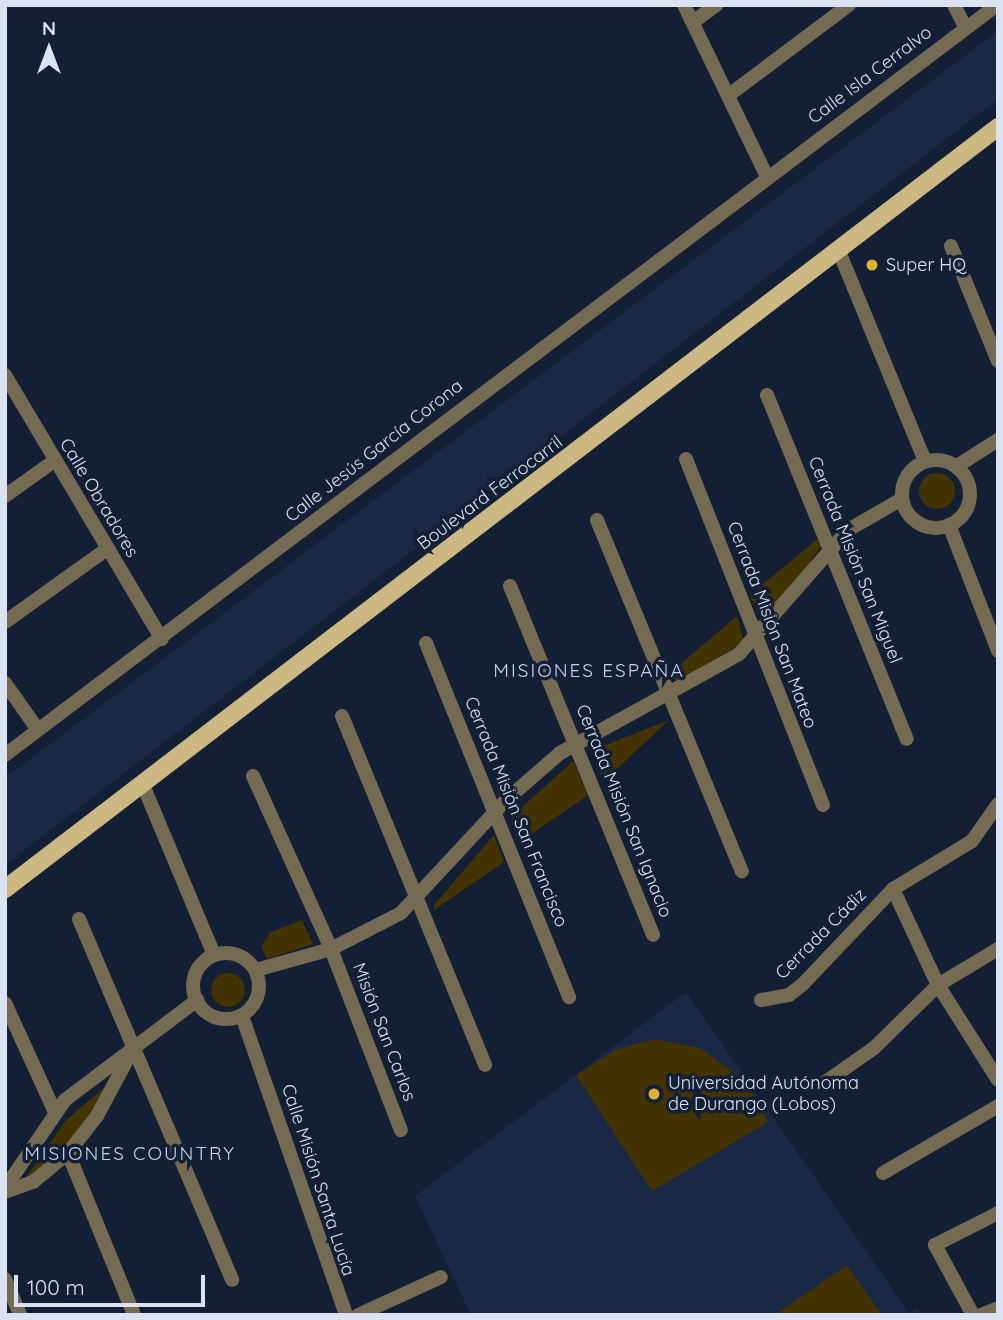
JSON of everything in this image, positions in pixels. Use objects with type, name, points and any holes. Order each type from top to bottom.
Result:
[{"type":"main road","name":"Boulevard Ferrocarril","points":[[5,889],[998,127]]},
{"type":"street","points":[[684,5],[767,177]]},
{"type":"street","points":[[693,22],[716,5]]},
{"type":"street","points":[[729,95],[849,5]]},
{"type":"street","points":[[954,5],[965,27]]},
{"type":"street","name":"Calle Isla Cerralvo","points":[[767,177],[997,5]]},
{"type":"street","name":"Calle Jesús García Corona","points":[[5,755],[162,639],[767,177]]},
{"type":"street","points":[[951,246],[998,361]]},
{"type":"street","points":[[838,249],[925,461]]},
{"type":"street","name":"Calle Obradores","points":[[5,375],[162,639]]},
{"type":"street","name":"Cerrada Misión San Miguel","points":[[767,395],[834,547],[907,739]]},
{"type":"street","points":[[949,525],[915,520],[902,499],[907,476],[925,461],[957,466],[998,440]]},
{"type":"street","name":"Cerrada Misión San Mateo","points":[[686,459],[823,805]]},
{"type":"street","points":[[5,496],[54,461]]},
{"type":"street","points":[[949,525],[970,501],[968,481],[957,466]]},
{"type":"street","points":[[256,970],[331,948],[417,901],[495,811],[575,741],[668,695],[757,639],[834,547],[867,516],[902,499]]},
{"type":"street","points":[[597,520],[742,870]]},
{"type":"street","points":[[949,525],[998,651]]},
{"type":"street","points":[[5,622],[107,549]]},
{"type":"street","name":"Cerrada Misión San Ignacio","points":[[510,586],[653,935]]},
{"type":"street","name":"Cerrada Misión San Francisco","points":[[426,643],[569,997]]},
{"type":"street","points":[[5,683],[38,730]]},
{"type":"street","points":[[342,716],[485,1065]]},
{"type":"street","name":"Misión San Carlos","points":[[253,776],[331,948],[401,1130]]},
{"type":"street","points":[[143,785],[214,955]]},
{"type":"street","name":"Cerrada Cádiz","points":[[761,1000],[789,995],[803,984],[893,889],[972,841],[998,804]]},
{"type":"street","points":[[893,889],[938,985],[998,1080]]},
{"type":"street","points":[[79,919],[232,1280]]},
{"type":"street","points":[[824,1083],[874,1048],[938,985],[998,949]]},
{"type":"street","points":[[237,954],[256,970],[259,993],[242,1016],[217,1018],[197,1000],[197,970],[214,955],[237,954]]},
{"type":"street","points":[[5,1190],[55,1112],[134,1047],[197,1000]]},
{"type":"street","points":[[5,1003],[55,1112]]},
{"type":"street","name":"Calle Misión Santa Lucía","points":[[242,1016],[346,1315]]},
{"type":"street","points":[[5,1190],[33,1182],[68,1153],[97,1116],[134,1047]]},
{"type":"street","points":[[883,1173],[998,1106]]},
{"type":"street","points":[[68,1153],[134,1315]]},
{"type":"street","points":[[973,1315],[937,1255],[942,1239],[998,1213]]},
{"type":"street","points":[[358,1315],[441,1277]]},
{"type":"street","points":[[5,1279],[20,1315]]},
{"type":"street","points":[[981,1315],[998,1308]]},
{"type":"shaded area","points":[[998,31],[998,99],[5,865],[5,778]]},
{"type":"shaded area","points":[[937,473],[950,478],[955,491],[950,504],[937,509],[924,504],[919,491],[924,478]]},
{"type":"shaded area","points":[[820,537],[823,543],[794,587],[762,623],[750,595]]},
{"type":"shaded area","points":[[737,616],[744,642],[676,682],[671,672]]},
{"type":"shaded area","points":[[669,720],[604,781],[593,750]]},
{"type":"shaded area","points":[[573,761],[588,795],[520,842],[511,817]]},
{"type":"shaded area","points":[[494,835],[504,862],[434,910],[434,905]]},
{"type":"shaded area","points":[[302,920],[313,944],[267,959],[261,946],[271,932]]},
{"type":"shaded area","points":[[228,973],[240,978],[245,990],[240,1002],[228,1007],[216,1002],[211,990],[216,978]]},
{"type":"shaded area","name":"Universidad Autónoma de Durango (Lobos)","points":[[686,992],[909,1313],[917,1308],[922,1315],[471,1315],[415,1196]]},
{"type":"shaded area","points":[[654,1039],[700,1048],[746,1082],[768,1122],[652,1191],[576,1075],[615,1050]]},
{"type":"shaded area","points":[[111,1082],[77,1135],[22,1183],[66,1120]]},
{"type":"shaded area","points":[[847,1265],[882,1315],[775,1315]]},
{"type":"place","name":"Super HQ","points":[[872,265]]},
{"type":"place","name":"Universidad Autónoma de Durango (Lobos)","points":[[654,1094]]},
{"type":"district","name":"MISIONES ESPAÑA","points":[[589,671]]},
{"type":"district","name":"MISIONES COUNTRY","points":[[130,1154]]}]
